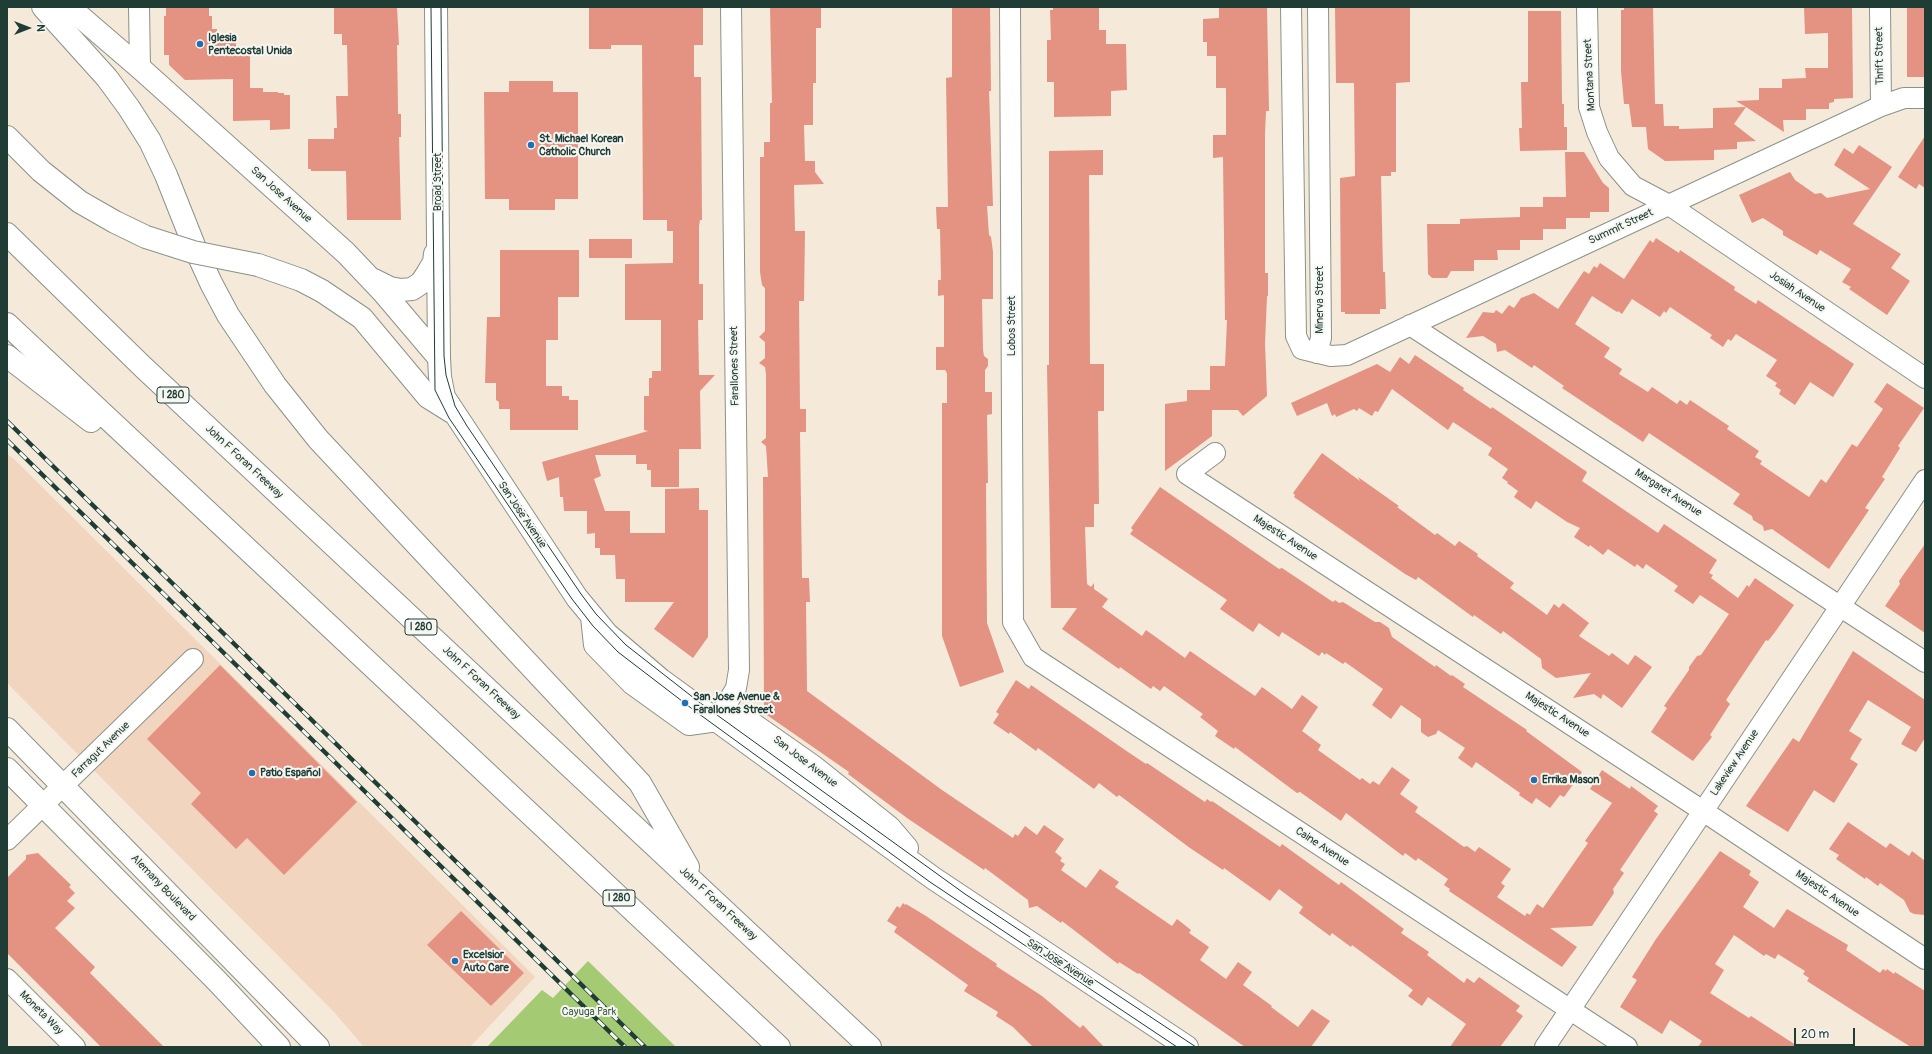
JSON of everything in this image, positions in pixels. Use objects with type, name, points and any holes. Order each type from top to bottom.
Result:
[{"type":"main road","points":[[43,7],[107,78],[129,108],[150,141],[166,175],[195,248],[211,283],[228,315],[275,385],[318,439],[640,783],[698,885]]},
{"type":"main road","name":"San Jose Avenue","points":[[69,7],[140,68],[346,253],[439,358],[440,377],[444,397],[452,412],[592,617],[623,650],[661,680],[933,878],[1188,1047]]},
{"type":"main road","name":"Broad Street","points":[[436,7],[439,358]]},
{"type":"main road","name":"San Jose Avenue","points":[[7,137],[41,170],[80,202],[115,222],[146,237],[193,252],[258,265],[301,280],[322,291],[362,318],[428,397],[452,412]]},
{"type":"main road","points":[[366,275],[380,285],[401,290],[412,289],[421,283],[434,262],[438,229]]},
{"type":"main road","name":"John F Foran Freeway","points":[[7,234],[122,347],[870,1047]]},
{"type":"main road","points":[[362,318],[383,335],[411,353],[439,358]]},
{"type":"main road","name":"I 280","points":[[7,324],[779,1047]]},
{"type":"main road","points":[[7,356],[200,505]]},
{"type":"main road","name":"Alemany Boulevard","points":[[7,729],[318,1047]]},
{"type":"main road","points":[[7,769],[279,1047]]},
{"type":"street","points":[[139,7],[140,68]]},
{"type":"street","name":"Farallones Street","points":[[717,720],[736,688],[738,670],[730,7]]},
{"type":"street","name":"Lobos Street","points":[[1010,7],[1014,622],[1024,642]]},
{"type":"street","points":[[1291,7],[1296,336],[1302,349],[1317,353]]},
{"type":"street","name":"Minerva Street","points":[[1317,353],[1321,338],[1318,7]]},
{"type":"street","name":"Montana Street","points":[[1587,7],[1589,106],[1597,132],[1609,158],[1633,186],[1669,205]]},
{"type":"street","name":"Thrift Street","points":[[1880,7],[1881,106]]},
{"type":"street","name":"Summit Street","points":[[1317,353],[1331,356],[1347,355],[1881,106],[1904,98],[1925,98]]},
{"type":"street","name":"Josiah Avenue","points":[[1669,205],[1925,378]]},
{"type":"street","name":"Margaret Avenue","points":[[1410,325],[1925,662]]},
{"type":"street","name":"Majestic Avenue","points":[[1215,454],[1187,474],[1703,811],[1925,959]]},
{"type":"street","name":"Lakeview Avenue","points":[[1545,1047],[1925,480]]},
{"type":"street","name":"Caine Avenue","points":[[1024,642],[1033,658],[1627,1047]]},
{"type":"street","name":"Farragut Avenue","points":[[7,840],[193,659]]},
{"type":"street","name":"Moneta Way","points":[[7,979],[75,1047]]},
{"type":"shaded area","points":[[7,454],[14,459],[535,977],[470,1047],[364,1047],[334,1012],[7,683]]},
{"type":"green space","name":"Cayuga Park","points":[[588,961],[676,1047],[487,1047],[542,990],[553,998]]},
{"type":"building","points":[[166,7],[209,7],[209,16],[212,16],[212,29],[217,29],[217,37],[236,37],[236,55],[250,55],[250,88],[263,88],[263,92],[278,92],[284,93],[284,95],[290,95],[290,129],[270,130],[270,120],[233,121],[233,79],[185,80],[169,65],[169,55],[164,55],[164,16],[166,16]]},
{"type":"building","points":[[334,7],[397,7],[399,45],[397,45],[398,114],[401,114],[401,137],[399,137],[401,220],[347,220],[346,171],[311,171],[311,169],[308,169],[308,139],[334,139],[334,128],[337,128],[336,96],[348,96],[347,45],[342,45],[342,34],[334,34]]},
{"type":"building","points":[[589,7],[703,7],[703,45],[694,45],[694,77],[701,77],[702,220],[700,220],[699,226],[699,284],[703,284],[703,320],[698,320],[699,375],[715,375],[700,391],[701,449],[679,449],[679,487],[651,487],[651,470],[647,470],[647,464],[636,464],[636,455],[595,455],[601,476],[594,479],[605,511],[630,511],[630,533],[665,533],[665,489],[699,488],[699,510],[708,510],[708,637],[693,658],[654,629],[674,602],[625,602],[625,579],[616,579],[615,555],[600,555],[600,548],[595,548],[595,533],[587,534],[587,511],[564,511],[563,497],[560,497],[559,477],[547,481],[542,462],[648,431],[644,430],[644,396],[649,396],[649,378],[652,378],[652,371],[661,371],[661,320],[625,320],[625,264],[673,263],[673,231],[667,231],[667,220],[643,220],[642,45],[611,45],[611,49],[589,49]]},
{"type":"building","points":[[770,7],[821,7],[821,28],[816,28],[816,83],[813,83],[813,125],[804,125],[805,161],[815,161],[815,172],[824,184],[794,185],[795,231],[805,231],[804,301],[799,301],[800,409],[806,409],[806,432],[800,432],[802,578],[809,578],[810,602],[806,602],[807,691],[942,790],[1013,838],[1015,834],[1018,836],[1025,826],[1037,835],[1044,825],[1064,839],[1055,852],[1062,858],[1060,861],[1065,864],[1061,870],[1086,888],[1100,869],[1119,882],[1115,887],[1172,926],[1177,919],[1191,930],[1189,933],[1209,947],[1200,960],[1226,979],[1238,962],[1252,972],[1243,985],[1298,1027],[1312,1009],[1330,1021],[1311,1047],[1245,1047],[1139,973],[1138,974],[1119,962],[1118,964],[1062,921],[1061,923],[1037,906],[1029,908],[1028,900],[985,868],[984,870],[907,818],[848,774],[849,772],[764,713],[763,477],[768,477],[766,446],[761,442],[766,438],[766,374],[765,367],[759,363],[765,358],[765,342],[759,337],[765,331],[765,288],[762,285],[760,272],[760,157],[764,157],[764,142],[770,142],[770,103],[772,103]]},
{"type":"building","points":[[952,7],[990,7],[991,91],[989,91],[993,206],[987,206],[989,235],[991,237],[993,252],[993,299],[982,299],[983,350],[984,356],[988,359],[988,366],[985,370],[985,392],[992,392],[992,414],[987,415],[987,623],[1004,672],[960,687],[942,636],[942,403],[947,403],[947,373],[945,370],[936,370],[936,347],[944,347],[944,295],[938,296],[938,280],[941,280],[940,229],[937,229],[936,207],[948,207],[946,78],[952,77]]},
{"type":"building","points":[[1053,7],[1099,7],[1099,30],[1106,30],[1106,44],[1126,44],[1127,90],[1111,91],[1111,116],[1054,117],[1054,82],[1047,82],[1047,40],[1051,40],[1050,10],[1053,10]]},
{"type":"building","points":[[1219,7],[1267,7],[1269,111],[1266,111],[1265,134],[1265,273],[1268,273],[1268,296],[1265,343],[1267,396],[1243,416],[1238,410],[1212,410],[1212,436],[1165,471],[1165,404],[1187,401],[1187,390],[1210,390],[1210,366],[1225,366],[1227,320],[1225,320],[1223,157],[1213,158],[1213,135],[1226,135],[1226,88],[1216,88],[1216,56],[1207,56],[1207,42],[1203,42],[1203,19],[1219,18]]},
{"type":"building","points":[[1335,7],[1410,7],[1410,82],[1396,83],[1396,172],[1391,172],[1391,176],[1381,176],[1383,272],[1385,272],[1386,309],[1380,309],[1380,314],[1345,314],[1345,312],[1341,312],[1340,178],[1355,176],[1354,83],[1336,83]]},
{"type":"building","points":[[1624,7],[1653,7],[1655,104],[1663,104],[1664,126],[1679,126],[1679,129],[1713,128],[1713,108],[1746,107],[1734,124],[1756,141],[1737,142],[1737,149],[1714,150],[1714,160],[1665,161],[1648,149],[1646,127],[1632,127],[1629,104],[1624,104],[1621,71],[1621,10],[1624,10]]},
{"type":"building","points":[[1804,7],[1852,7],[1853,98],[1834,99],[1834,102],[1829,103],[1829,109],[1806,109],[1806,120],[1783,120],[1784,132],[1736,101],[1759,100],[1759,88],[1782,88],[1782,79],[1806,78],[1805,68],[1828,68],[1828,33],[1805,34]]},
{"type":"building","points":[[1907,7],[1925,7],[1925,77],[1907,77]]},
{"type":"building","points":[[1528,11],[1561,11],[1562,104],[1564,104],[1564,127],[1567,127],[1567,150],[1520,151],[1519,128],[1522,128],[1521,82],[1528,82]]},
{"type":"building","name":"St. Michael Korean Catholic Church","points":[[509,81],[553,81],[553,92],[578,92],[578,199],[555,199],[555,210],[509,210],[509,199],[485,199],[484,92],[509,92]]},
{"type":"building","points":[[1925,136],[1925,188],[1919,184],[1916,189],[1898,177]]},
{"type":"building","points":[[1859,145],[1892,167],[1853,224],[1901,254],[1891,268],[1910,281],[1887,315],[1849,289],[1851,287],[1842,282],[1851,269],[1820,250],[1817,255],[1783,235],[1783,231],[1763,218],[1752,223],[1739,195],[1790,172],[1795,180],[1815,194],[1821,193],[1827,198],[1870,189],[1834,165],[1844,148],[1853,154]]},
{"type":"building","points":[[1103,150],[1103,175],[1089,175],[1090,364],[1104,364],[1104,411],[1098,411],[1099,504],[1094,504],[1094,527],[1085,527],[1087,584],[1091,587],[1094,583],[1094,589],[1108,599],[1102,607],[1142,636],[1146,630],[1185,658],[1190,651],[1255,696],[1262,687],[1292,709],[1302,695],[1318,707],[1302,731],[1321,745],[1318,750],[1360,780],[1362,778],[1370,784],[1373,781],[1379,785],[1392,767],[1410,780],[1400,794],[1418,807],[1415,812],[1464,847],[1467,846],[1475,852],[1479,847],[1511,869],[1501,883],[1505,886],[1497,897],[1525,916],[1527,913],[1530,915],[1537,904],[1543,908],[1588,843],[1585,841],[1612,803],[1590,789],[1602,770],[1630,789],[1631,786],[1658,806],[1654,811],[1658,814],[1620,870],[1624,873],[1613,889],[1614,893],[1592,926],[1550,928],[1577,947],[1562,967],[1449,891],[1450,889],[1444,885],[1448,879],[1418,858],[1416,861],[1405,853],[1403,856],[1346,813],[1341,821],[1300,792],[1297,793],[1235,747],[1234,749],[1215,736],[1218,731],[1200,717],[1203,714],[1164,686],[1160,691],[1153,686],[1151,689],[1120,667],[1119,669],[1062,629],[1077,608],[1051,608],[1047,365],[1049,365],[1049,151]]},
{"type":"building","points":[[1565,152],[1584,152],[1603,183],[1609,188],[1609,212],[1590,212],[1590,218],[1566,218],[1566,229],[1543,229],[1543,240],[1520,240],[1520,250],[1497,250],[1498,260],[1474,260],[1474,271],[1451,271],[1447,278],[1432,278],[1428,274],[1427,224],[1460,224],[1460,219],[1520,217],[1520,207],[1543,207],[1543,197],[1566,197]]},
{"type":"building","points":[[1656,238],[1679,253],[1680,250],[1735,287],[1734,290],[1756,304],[1758,300],[1854,364],[1833,397],[1810,382],[1795,405],[1779,394],[1781,390],[1775,386],[1777,383],[1766,376],[1777,360],[1736,334],[1731,341],[1728,339],[1723,347],[1710,338],[1712,335],[1670,307],[1666,313],[1664,311],[1660,317],[1632,299],[1622,314],[1592,296],[1575,324],[1610,348],[1604,357],[1622,369],[1619,374],[1648,392],[1652,387],[1677,404],[1680,400],[1687,405],[1690,400],[1729,426],[1727,429],[1759,451],[1755,457],[1762,461],[1760,464],[1809,497],[1821,479],[1826,483],[1852,444],[1857,447],[1883,409],[1874,402],[1887,383],[1924,408],[1898,446],[1900,448],[1882,477],[1885,479],[1865,508],[1869,510],[1829,569],[1772,529],[1764,531],[1763,526],[1753,520],[1752,516],[1733,504],[1740,494],[1649,433],[1643,442],[1562,388],[1564,386],[1534,365],[1532,368],[1505,350],[1497,352],[1496,344],[1483,336],[1466,338],[1483,312],[1494,313],[1496,310],[1502,314],[1509,305],[1514,308],[1521,298],[1534,293],[1558,309],[1584,271],[1589,274],[1594,266],[1597,268],[1600,263],[1624,279],[1650,240],[1653,243]]},
{"type":"building","points":[[589,239],[632,239],[632,258],[589,258]]},
{"type":"building","points":[[500,250],[579,250],[579,297],[558,297],[558,340],[546,340],[546,386],[562,386],[562,396],[569,396],[569,400],[578,400],[578,430],[510,430],[510,409],[499,409],[499,402],[496,400],[496,383],[485,383],[487,317],[500,317]]},
{"type":"building","points":[[1415,355],[1464,388],[1463,390],[1491,409],[1492,407],[1587,472],[1582,481],[1658,533],[1664,524],[1717,560],[1709,573],[1713,575],[1711,578],[1738,598],[1747,585],[1749,587],[1755,578],[1794,605],[1768,641],[1766,640],[1726,700],[1730,704],[1710,735],[1712,737],[1693,761],[1651,732],[1667,708],[1664,706],[1689,670],[1689,667],[1697,656],[1701,655],[1729,614],[1700,595],[1693,604],[1674,591],[1678,586],[1646,564],[1643,569],[1637,564],[1635,567],[1608,549],[1603,555],[1590,545],[1589,547],[1574,537],[1580,528],[1567,522],[1536,501],[1531,509],[1514,497],[1518,491],[1502,478],[1508,469],[1488,455],[1492,448],[1453,422],[1448,430],[1392,389],[1378,412],[1375,411],[1372,416],[1359,408],[1357,411],[1354,409],[1336,417],[1335,414],[1332,416],[1327,403],[1297,416],[1291,403],[1377,364],[1390,372],[1400,357],[1409,364]]},
{"type":"building","points":[[1322,453],[1360,481],[1358,477],[1399,506],[1397,507],[1435,535],[1437,533],[1455,546],[1459,541],[1478,554],[1477,556],[1514,583],[1510,588],[1547,615],[1554,604],[1559,608],[1563,603],[1589,623],[1579,636],[1609,656],[1612,653],[1628,665],[1635,655],[1652,667],[1622,708],[1603,694],[1601,699],[1594,694],[1573,698],[1591,673],[1556,678],[1542,668],[1541,659],[1503,631],[1501,634],[1474,615],[1473,617],[1418,577],[1416,580],[1405,574],[1294,497],[1295,495],[1293,493]]},
{"type":"building","points":[[1160,487],[1279,569],[1282,568],[1333,602],[1335,600],[1339,603],[1343,602],[1375,622],[1380,622],[1389,628],[1392,637],[1435,667],[1436,665],[1465,684],[1463,687],[1527,730],[1526,731],[1582,772],[1564,797],[1560,795],[1550,808],[1536,798],[1532,804],[1519,795],[1520,793],[1476,762],[1472,768],[1458,758],[1465,748],[1438,730],[1436,734],[1428,737],[1421,732],[1421,719],[1401,705],[1391,719],[1372,705],[1383,689],[1345,662],[1343,664],[1322,652],[1319,656],[1282,632],[1279,637],[1259,623],[1253,632],[1220,609],[1227,600],[1130,534],[1133,530],[1131,528]]},
{"type":"building","points":[[1925,544],[1925,633],[1885,606],[1900,584],[1899,581]]},
{"type":"building","points":[[1853,651],[1925,700],[1925,738],[1916,752],[1901,744],[1911,727],[1868,700],[1849,731],[1862,739],[1850,759],[1858,764],[1834,803],[1814,790],[1788,832],[1746,806],[1793,738],[1799,742]]},
{"type":"building","points":[[220,665],[357,802],[284,875],[247,838],[236,849],[191,804],[201,793],[147,739]]},
{"type":"building","points":[[1016,680],[1029,689],[1031,685],[1128,752],[1205,802],[1207,799],[1211,802],[1212,801],[1280,847],[1282,844],[1339,885],[1341,882],[1404,929],[1401,933],[1429,952],[1427,955],[1464,983],[1467,978],[1474,983],[1479,977],[1520,1006],[1516,1011],[1523,1016],[1500,1047],[1450,1047],[1466,1024],[1428,997],[1422,1006],[1408,996],[1413,990],[1352,945],[1351,947],[1332,933],[1330,936],[1299,913],[1303,907],[1279,889],[1270,901],[1224,868],[1223,870],[1190,848],[1119,795],[1117,797],[1099,783],[1094,789],[1038,748],[1036,751],[1010,732],[1009,734],[993,723],[999,714],[996,712]]},
{"type":"building","points":[[1848,822],[1886,848],[1890,843],[1909,856],[1912,851],[1925,861],[1925,915],[1910,912],[1904,900],[1880,883],[1878,886],[1866,877],[1865,879],[1836,859],[1839,855],[1829,849]]},
{"type":"building","points":[[1720,851],[1751,871],[1749,875],[1759,882],[1743,907],[1774,928],[1787,909],[1848,945],[1846,950],[1880,973],[1883,969],[1886,971],[1887,969],[1894,974],[1895,972],[1925,991],[1925,1047],[1911,1047],[1807,981],[1809,978],[1803,974],[1805,971],[1778,954],[1775,959],[1766,954],[1764,956],[1734,935],[1715,964],[1724,970],[1710,993],[1749,1018],[1751,1016],[1799,1047],[1698,1047],[1702,1041],[1670,1020],[1662,1034],[1620,1007],[1637,980],[1632,977],[1656,939]]},
{"type":"building","points":[[38,853],[71,885],[69,887],[75,893],[67,901],[75,908],[55,928],[95,967],[90,973],[164,1047],[101,1047],[7,953],[7,878],[26,859],[26,855]]},
{"type":"building","points":[[903,903],[926,916],[997,964],[996,966],[1042,996],[1080,1028],[1083,1025],[1104,1047],[1033,1047],[1013,1027],[996,1016],[998,1012],[964,991],[968,985],[894,932],[897,927],[887,921],[897,906],[900,908]]},
{"type":"building","points":[[461,911],[524,973],[491,1006],[427,945]]},
{"type":"tram line","points":[[431,7],[435,390],[449,418],[572,599],[593,626],[618,652],[695,711],[930,882],[1177,1047]]},
{"type":"tram line","points":[[441,7],[444,356],[446,375],[455,406],[467,426],[581,594],[596,614],[626,645],[699,702],[965,894],[1196,1047]]},
{"type":"railway","points":[[7,421],[645,1047]]},
{"type":"railway","points":[[7,440],[625,1047]]},
{"type":"place","name":"Iglesia Pentecostal Unida","points":[[200,44]]},
{"type":"place","name":"St. Michael Korean Catholic Church","points":[[531,145]]},
{"type":"place","name":"San Jose Avenue & Farallones Street","points":[[685,703]]},
{"type":"place","name":"Patio Español","points":[[252,773]]},
{"type":"place","name":"Errika Mason","points":[[1534,780]]},
{"type":"place","name":"Excelsior Auto Care","points":[[455,961]]}]
